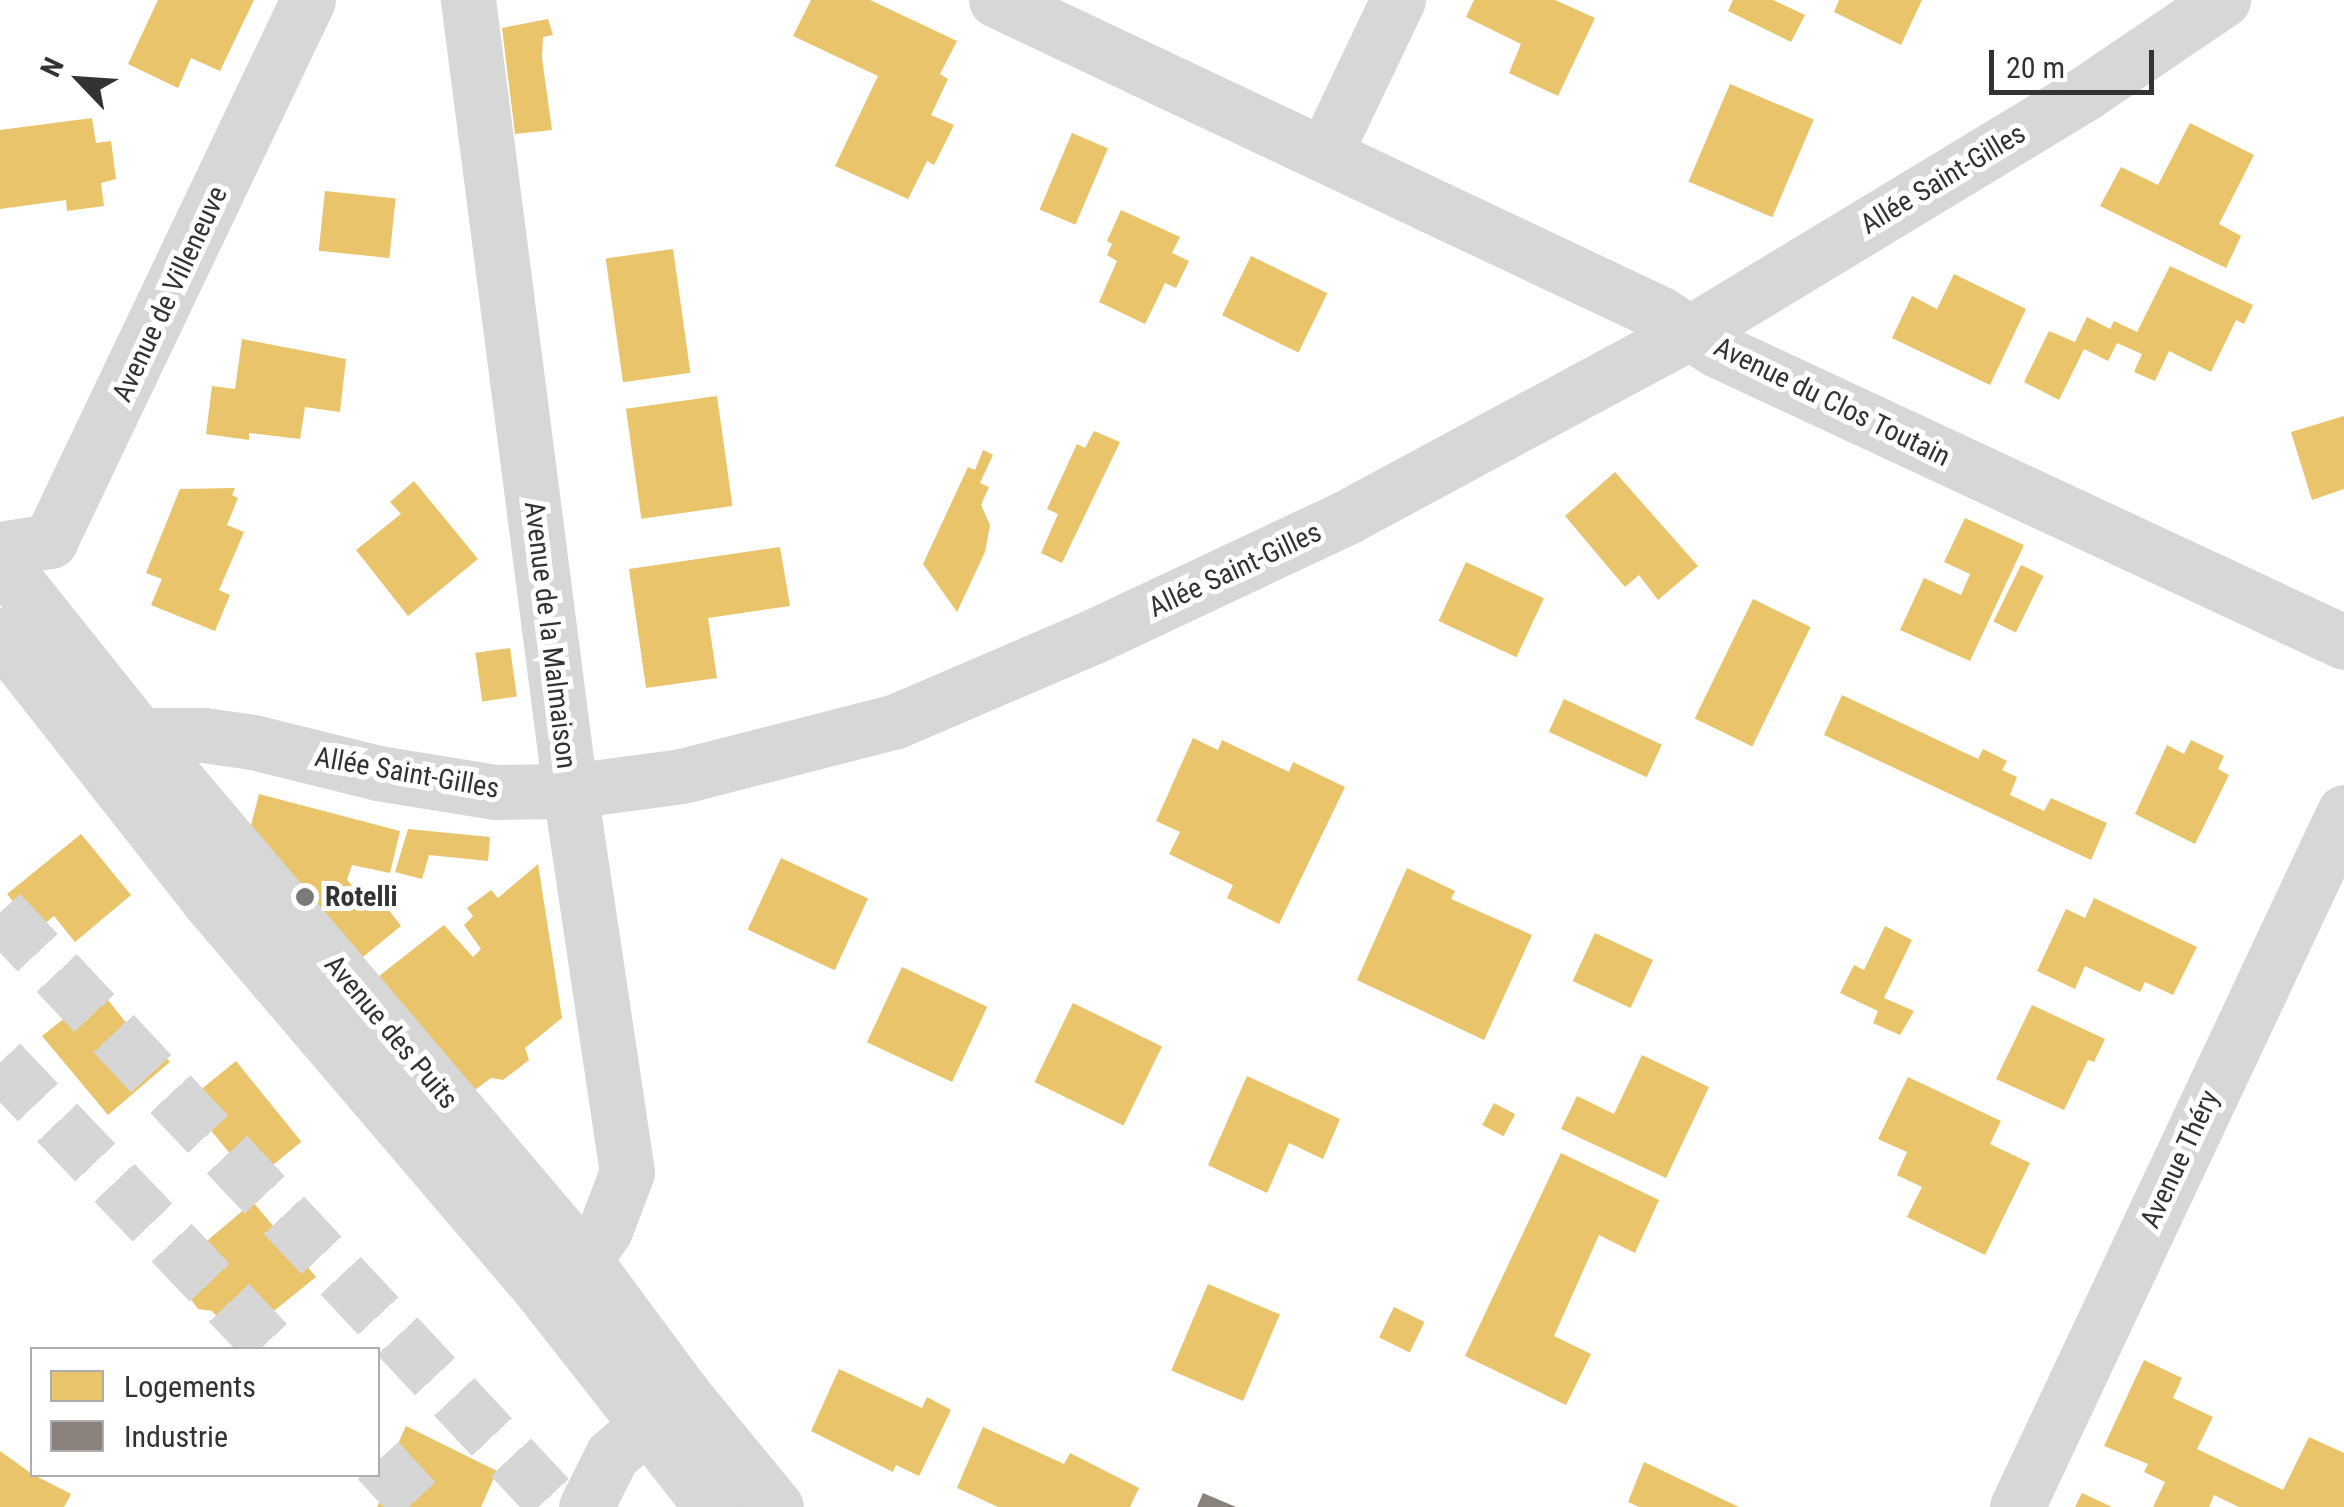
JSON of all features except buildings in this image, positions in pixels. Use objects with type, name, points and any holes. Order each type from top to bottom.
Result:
[{"type":"street","name":"Avenue de Villeneuve","points":[[0,549],[50,541],[308,0]]},
{"type":"street","name":"Avenue de la Malmaison","points":[[468,0],[570,792],[626,1172],[606,1230],[584,1260]]},
{"type":"street","name":"Avenue du Clos Toutain","points":[[996,0],[1691,332],[1717,350],[2344,642]]},
{"type":"street","points":[[1324,156],[1398,0]]},
{"type":"street","name":"Allée Saint-Gilles","points":[[138,735],[204,735],[253,742],[378,774],[495,792],[570,792],[682,776],[896,721],[1092,638],[1345,518],[1691,332],[2084,94],[2223,0]]},
{"type":"street","name":"Avenue des Puits","points":[[0,562],[138,735],[538,1285],[664,1410],[776,1507]]},
{"type":"street","name":"Avenue des Puits","points":[[0,634],[209,900],[330,1002],[584,1260],[712,1507]]},
{"type":"street","name":"Avenue Théry","points":[[2017,1507],[2344,812]]},
{"type":"street","points":[[586,1507],[612,1454],[664,1410]]},
{"type":"tunnel","points":[[0,912],[558,1507]]},
{"type":"tunnel","points":[[0,1062],[271,1347]]},
{"type":"tunnel","points":[[380,1462],[421,1507]]},
{"type":"place","name":"Rotelli","points":[[305,897]]}]
